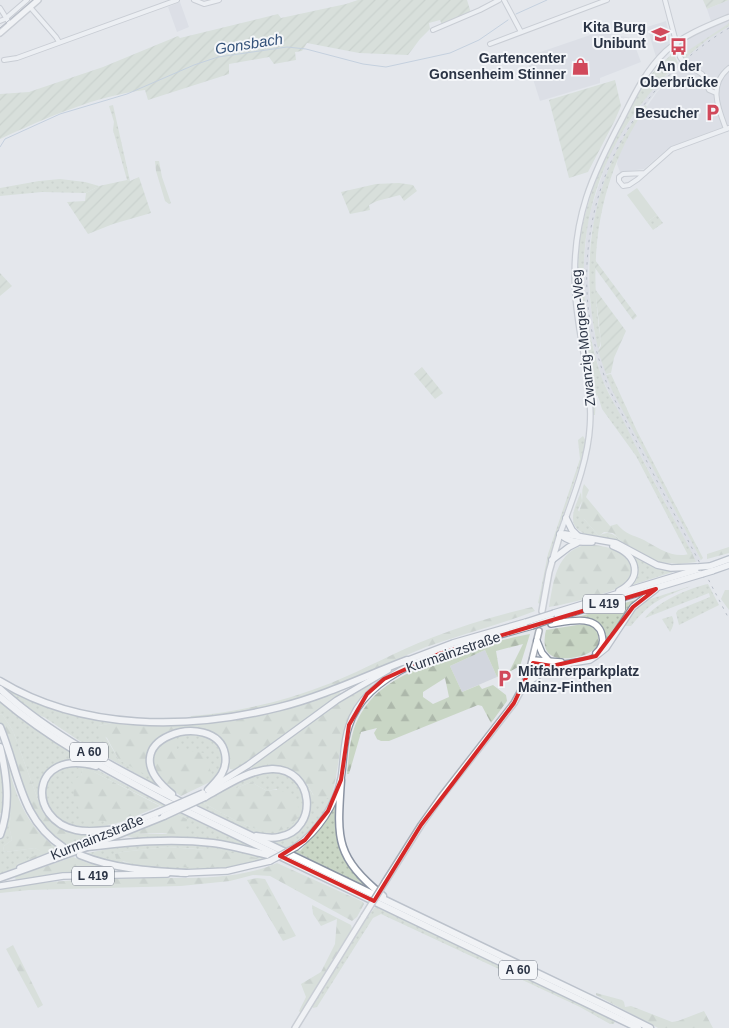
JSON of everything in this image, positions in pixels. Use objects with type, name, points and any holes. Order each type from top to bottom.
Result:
[{"type":"highway","points":[[566,518],[579,539],[612,545],[625,551],[633,562],[635,572],[631,583],[609,597]]},
{"type":"highway","points":[[560,534],[569,540],[579,539],[624,546],[658,565],[700,570]]},
{"type":"highway","points":[[552,560],[579,539]]},
{"type":"highway","name":"L 419","points":[[711,568],[729,559]]},
{"type":"highway","name":"L 419","points":[[711,568],[729,565]]},
{"type":"highway","name":"Kurmainzstraße","points":[[0,886],[63,876],[227,871],[270,861],[296,847],[312,834],[323,821],[341,780],[349,725],[360,704],[376,686],[396,672],[424,660],[525,625],[532,626],[609,597],[711,568]]},
{"type":"highway","name":"L 419","points":[[656,589],[700,570]]},
{"type":"highway","points":[[533,660],[550,664],[590,660],[606,648],[633,607],[656,589]]},
{"type":"highway","name":"Kurmainzstraße","points":[[205,793],[248,765],[337,700],[408,660],[453,643],[552,619],[656,589]]},
{"type":"highway","points":[[524,685],[550,664],[591,656],[599,650],[603,641],[600,629],[590,622],[552,619]]},
{"type":"highway","points":[[537,641],[542,653],[550,664]]},
{"type":"highway","points":[[0,682],[24,695],[72,712],[123,720],[177,721],[231,717],[280,707],[325,693],[408,660]]},
{"type":"highway","name":"A 60","points":[[0,689],[65,738],[119,770],[184,804],[608,1006],[650,1028]]},
{"type":"highway","name":"A 60","points":[[0,697],[62,743],[167,802],[638,1028]]},
{"type":"highway","points":[[0,728],[30,813],[46,832],[63,847]]},
{"type":"highway","points":[[184,804],[158,782],[151,770],[151,751],[159,740],[164,737],[178,732],[203,733],[221,745],[225,756],[225,769],[219,779],[205,793]]},
{"type":"highway","points":[[0,747],[6,777],[7,797],[5,819],[0,835]]},
{"type":"highway","points":[[105,768],[80,763],[67,763],[58,767],[49,773],[44,780],[42,788],[43,800],[50,815],[74,830],[118,829]]},
{"type":"highway","points":[[0,878],[87,847],[161,815],[205,793],[259,771],[279,770],[297,779],[304,790],[307,803],[305,816],[298,827],[293,832],[280,837],[267,838],[250,835]]},
{"type":"highway","points":[[341,780],[338,825],[344,852],[360,876],[390,902]]},
{"type":"highway","name":"Kurmainzstraße","points":[[0,878],[118,829],[161,815]]},
{"type":"highway","points":[[87,847],[155,840],[184,841],[240,848],[289,860]]},
{"type":"highway","points":[[80,856],[96,862],[133,870],[186,873]]},
{"type":"main road","points":[[0,33],[38,0]]},
{"type":"main road","points":[[542,612],[552,560],[560,534]]},
{"type":"main road","points":[[295,1028],[421,825],[508,711],[524,685],[533,660],[539,631]]},
{"type":"street","points":[[0,21],[28,0]]},
{"type":"street","points":[[4,60],[17,58],[177,0]]},
{"type":"street","points":[[194,0],[204,4],[220,0]]},
{"type":"street","points":[[433,30],[499,0]]},
{"type":"street","points":[[504,0],[521,32]]},
{"type":"street","points":[[490,44],[607,0]]},
{"type":"street","points":[[665,0],[675,44],[682,62],[701,72],[709,90],[716,94]]},
{"type":"street","points":[[30,7],[59,42]]},
{"type":"street","points":[[0,8],[5,19],[10,24]]},
{"type":"street","name":"Zwanzig-Morgen-Weg","points":[[560,534],[583,462],[590,423],[589,387],[574,287],[579,226],[593,177],[635,93],[651,67],[675,44],[694,32],[729,16]]},
{"type":"street","points":[[645,173],[624,174],[619,176],[618,181],[621,185],[626,186],[634,183],[672,149],[727,128],[716,102],[716,94],[720,79],[729,68]]},
{"type":"highlighted area","points":[[656,589],[633,607],[596,656],[552,666],[533,663],[514,703],[421,825],[374,901],[280,856],[305,840],[328,811],[341,780],[349,725],[367,694],[384,679],[439,654]]},
{"type":"shaded area","points":[[729,0],[729,125],[673,146],[644,169],[620,172],[617,164],[618,157],[632,128],[657,92],[683,66],[681,64],[656,92],[637,116],[612,163],[598,203],[591,235],[588,271],[594,331],[608,380],[701,560],[696,562],[602,379],[590,335],[585,304],[583,272],[587,227],[608,157],[622,132],[649,93],[679,62],[673,49],[691,37],[713,27],[707,9]]},
{"type":"shaded area","points":[[180,2],[189,27],[177,32],[168,7]]},
{"type":"shaded area","name":"Kita Burg Unibunt","points":[[666,21],[671,42],[656,57],[647,27]]},
{"type":"shaded area","name":"Gartencenter Gonsenheim Stinner","points":[[599,32],[632,38],[641,62],[600,78],[600,83],[540,101],[526,57]]},
{"type":"shaded area","points":[[485,650],[497,677],[462,692],[450,666]]},
{"type":"green space","points":[[358,0],[467,0],[471,13],[442,25],[440,20],[429,23],[430,29],[408,55],[359,53],[307,43],[302,51],[295,52],[296,60],[274,64],[269,57],[229,64],[229,74],[148,100],[145,90],[108,97],[53,116],[0,139],[0,94],[29,92],[103,67],[178,36],[180,38],[278,14],[281,18]]},
{"type":"green space","points":[[703,0],[729,0],[707,9]]},
{"type":"green space","points":[[729,22],[729,26],[708,39],[684,59],[679,48],[680,44],[685,53]]},
{"type":"green space","points":[[671,55],[674,55],[678,63],[647,96],[623,132],[604,169],[591,208],[585,249],[584,291],[590,334],[604,384],[692,553],[688,555],[636,456],[602,409],[596,395],[595,415],[593,415],[591,383],[580,320],[577,288],[579,246],[594,186],[610,148],[641,88],[654,71]]},
{"type":"green space","points":[[615,80],[621,106],[615,120],[588,172],[569,178],[549,100]]},
{"type":"green space","points":[[113,105],[130,181],[127,180],[113,130],[114,122],[109,106]]},
{"type":"green space","points":[[645,105],[647,106],[630,133],[617,161],[600,219],[595,279],[601,341],[598,348],[592,317],[589,285],[594,221],[612,160],[627,132]]},
{"type":"green space","points":[[155,161],[159,161],[162,177],[171,203],[169,204],[165,201]]},
{"type":"green space","points":[[139,177],[151,213],[113,224],[88,234],[67,202],[85,201],[86,193],[99,186],[130,181]]},
{"type":"green space","points":[[60,179],[99,186],[86,193],[42,192],[0,196],[0,188]]},
{"type":"green space","points":[[399,183],[413,185],[417,191],[404,201],[400,195],[369,205],[370,210],[350,214],[341,192],[376,184]]},
{"type":"green space","points":[[637,188],[657,215],[647,222],[627,195]]},
{"type":"green space","points":[[657,215],[663,223],[653,230],[647,222]]},
{"type":"green space","points":[[595,260],[637,316],[633,320],[595,268]]},
{"type":"green space","points":[[0,273],[12,286],[0,296]]},
{"type":"green space","points":[[595,289],[626,331],[614,358],[611,373],[606,374],[598,351],[601,341]]},
{"type":"green space","points":[[422,367],[443,393],[435,399],[414,374]]},
{"type":"green space","points":[[611,374],[637,431],[703,558],[701,560],[612,390],[606,375]]},
{"type":"green space","points":[[583,436],[586,441],[584,453],[550,555],[540,604],[538,603],[548,554],[580,459],[578,440]]},
{"type":"green space","points":[[584,484],[589,490],[586,497],[610,526],[617,524],[626,532],[673,554],[686,555],[692,553],[696,562],[679,564],[658,562],[622,542],[613,533],[604,532],[599,536],[584,519],[579,518]]},
{"type":"green space","points":[[581,492],[582,501],[578,510],[584,519],[599,536],[606,533],[611,534],[622,542],[584,534],[578,530],[574,525],[573,515]]},
{"type":"green space","points":[[588,544],[610,548],[624,554],[632,565],[629,579],[624,585],[609,592],[549,607],[558,568],[569,553]]},
{"type":"green space","points":[[729,547],[729,553],[707,559],[707,554]]},
{"type":"green space","points":[[630,552],[660,568],[676,571],[632,585],[637,568]]},
{"type":"green space","points":[[708,584],[719,605],[679,625],[676,613],[678,610],[710,597],[709,593],[645,618],[657,606],[674,596]]},
{"type":"green space","points":[[691,586],[652,605],[631,626],[623,626],[634,610],[644,601]]},
{"type":"green space","points":[[725,590],[729,590],[729,610],[721,599]]},
{"type":"green space","points":[[638,599],[627,609],[606,644],[599,624],[592,620],[578,617]]},
{"type":"green space","points":[[532,607],[535,611],[426,647],[311,695],[260,708],[190,718],[191,716],[245,709],[297,695],[331,683],[443,633]]},
{"type":"green space","points":[[672,616],[673,624],[670,632],[662,619]]},
{"type":"green space","points":[[586,624],[593,627],[598,633],[599,645],[593,651],[571,658],[557,658],[548,653],[545,644],[546,630]]},
{"type":"green space","points":[[530,634],[520,666],[509,672],[523,644],[496,651],[500,675],[497,677],[485,650],[450,666],[462,692],[479,685],[482,689],[493,685],[506,695],[507,701],[491,723],[482,706],[478,705],[389,741],[377,739],[374,733],[377,728],[361,732],[349,774],[347,774],[354,728],[369,702],[382,689],[420,667],[467,650]],"holes":[[[445,678],[449,697],[433,704],[423,697],[423,692]]]},
{"type":"green space","points":[[369,682],[372,685],[360,699],[346,726],[331,798],[323,798],[317,801],[307,784],[305,785],[288,770],[254,771],[251,766]]},
{"type":"green space","points":[[0,684],[32,700],[63,711],[95,718],[131,722],[131,725],[112,723],[99,726],[119,760],[149,775],[150,773],[160,787],[87,746],[44,717],[35,714],[0,686]]},
{"type":"green space","points":[[339,691],[341,694],[235,770],[230,769],[222,742],[194,731],[176,729],[168,731],[155,741],[149,756],[150,773],[148,776],[119,760],[107,738],[97,731],[99,726],[112,723],[130,725],[131,722],[159,724],[301,704]]},
{"type":"green space","points":[[0,701],[58,745],[89,762],[67,761],[56,765],[41,785],[51,819],[96,833],[96,835],[82,836],[65,831],[49,820],[42,811],[13,731],[2,714],[0,715]]},
{"type":"green space","points":[[2,714],[13,731],[42,811],[54,824],[68,832],[91,837],[66,846],[53,837],[44,827],[29,806],[0,722],[0,715]]},
{"type":"green space","points":[[199,734],[208,737],[219,746],[222,752],[221,765],[214,780],[169,740],[171,736]]},
{"type":"green space","points":[[171,736],[170,740],[176,740],[177,749],[204,753],[214,780],[181,796],[162,781],[156,772],[152,758],[160,741]]},
{"type":"green space","points":[[2,743],[7,754],[14,787],[28,817],[41,834],[59,849],[18,867],[17,864],[42,852],[35,848],[3,851],[4,846],[12,840],[9,826],[11,816],[10,787]]},
{"type":"green space","points":[[0,757],[5,801],[2,813],[0,813]]},
{"type":"green space","points":[[64,766],[87,766],[96,769],[138,792],[267,853],[165,838],[139,839],[123,835],[133,831],[133,834],[166,834],[187,819],[94,772],[83,769],[81,776],[105,821],[103,826],[121,822],[106,826],[90,828],[79,828],[70,825],[54,814],[48,806],[44,789],[47,780],[55,771]]},
{"type":"green space","points":[[83,768],[160,806],[121,822],[102,826],[105,821],[84,820],[74,798],[72,780],[81,776]]},
{"type":"green space","points":[[271,772],[283,773],[293,779],[300,787],[303,798],[303,809],[300,819],[294,828],[285,834],[273,836],[255,832],[197,805],[202,802],[232,819],[253,828],[275,830],[286,828],[277,789],[267,791],[251,782],[237,788],[229,788],[256,775]]},
{"type":"green space","points":[[251,782],[267,791],[279,790],[287,794],[302,811],[293,823],[277,831],[266,831],[243,824],[202,802],[229,788],[237,788]]},
{"type":"green space","points":[[307,784],[313,795],[331,798],[324,814],[315,826],[292,847],[300,851],[325,823],[337,799],[336,829],[343,856],[356,875],[370,889],[302,855],[266,840],[275,840],[305,820],[305,785]]},
{"type":"green space","points":[[10,796],[11,816],[9,826],[12,840],[4,846],[3,851],[35,848],[43,852],[17,864],[18,867],[0,874],[0,841]]},
{"type":"green space","points":[[177,814],[187,819],[185,835],[132,833]]},
{"type":"green space","points":[[181,843],[222,848],[263,858],[198,849],[167,847],[115,854],[123,862],[152,865],[240,866],[184,871],[117,865],[83,854],[122,846]]},
{"type":"green space","points":[[167,847],[221,851],[262,859],[240,866],[177,867],[126,862],[116,859],[115,854]]},
{"type":"green space","points":[[73,857],[115,870],[115,873],[42,877],[16,881],[15,877]]},
{"type":"green space","points":[[277,863],[363,902],[364,904],[357,917],[352,921],[270,876],[253,875],[230,881],[181,886],[29,890],[0,893],[0,889],[57,881],[215,877],[247,873]]},
{"type":"green space","points":[[265,879],[296,936],[283,941],[247,880]]},
{"type":"green space","points":[[312,905],[351,925],[352,929],[301,1013],[299,1011],[306,997],[301,984],[321,972],[335,944],[337,919],[321,926],[313,914]]},
{"type":"green space","points":[[376,906],[611,1018],[615,1021],[614,1024],[610,1024],[580,1007],[381,914],[373,918],[317,1007],[313,1008],[312,1006]]},
{"type":"green space","points":[[13,945],[43,1005],[38,1008],[6,949]]},
{"type":"green space","points":[[596,993],[622,1000],[625,1007],[631,1006],[672,1022],[704,1011],[713,1028],[658,1028],[596,995]]},
{"type":"waterway","name":"Gonsbach","points":[[516,14],[547,0]]},
{"type":"waterway","name":"Gonsbach","points":[[0,147],[5,139],[60,114],[127,94],[194,65],[218,57],[287,47],[306,49],[363,64],[386,67],[450,53],[479,40],[508,20]]},
{"type":"tram line","points":[[0,28],[33,0]]},
{"type":"railway","points":[[729,28],[696,51],[667,77],[642,107],[622,140],[605,175],[594,212],[588,251],[587,291],[589,316],[594,340],[608,387],[729,619]]},
{"type":"place","name":"Kita Burg Unibunt","points":[[660,35]]},
{"type":"place","name":"An der Oberbrücke","points":[[679,46]]},
{"type":"place","name":"Gartencenter Gonsenheim Stinner","points":[[580,66]]},
{"type":"place","name":"Besucher","points":[[713,113]]},
{"type":"place","name":"Mitfahrerparkplatz Mainz-Finthen","points":[[504,679]]}]
